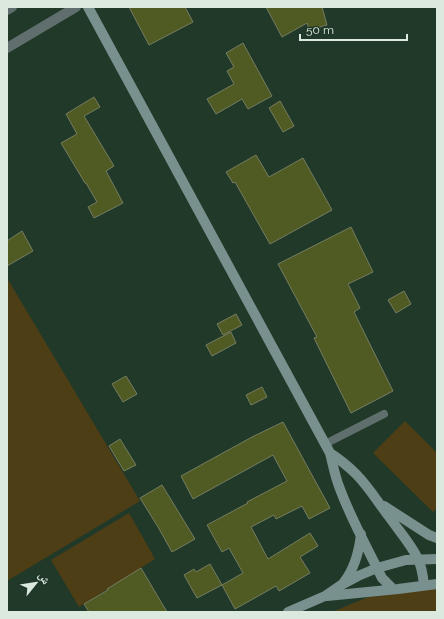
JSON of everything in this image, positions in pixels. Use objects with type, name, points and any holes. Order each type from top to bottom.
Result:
[{"type":"main road","points":[[88,7],[328,449],[340,489],[382,578],[393,589]]},
{"type":"main road","points":[[328,449],[356,474],[412,547],[422,568],[424,585]]},
{"type":"main road","points":[[377,502],[429,535],[437,538]]},
{"type":"main road","points":[[341,585],[348,577],[357,558],[361,534]]},
{"type":"main road","points":[[288,612],[325,596],[341,585],[377,568],[406,560],[437,558]]},
{"type":"main road","points":[[325,596],[437,584]]},
{"type":"street","points":[[7,10],[12,7]]},
{"type":"street","points":[[7,48],[76,7]]},
{"type":"lane","points":[[328,449],[384,414]]},
{"type":"shaded area","points":[[7,278],[140,501],[7,581]]},
{"type":"shaded area","points":[[405,421],[437,453],[437,508],[433,512],[373,453]]},
{"type":"shaded area","points":[[129,513],[155,559],[79,607],[51,560]]},
{"type":"shaded area","points":[[437,587],[437,612],[332,612],[368,597]]},
{"type":"building","points":[[129,7],[185,7],[193,22],[149,45]]},
{"type":"building","points":[[266,7],[322,7],[327,25],[309,30],[307,23],[282,37]]},
{"type":"building","points":[[243,43],[272,96],[248,109],[242,99],[216,114],[207,99],[234,84],[227,71],[234,67],[226,53]]},
{"type":"building","points":[[94,97],[100,107],[84,116],[114,166],[106,171],[123,203],[94,218],[88,207],[97,202],[61,143],[77,134],[66,114]]},
{"type":"building","points":[[280,101],[294,126],[283,132],[269,108]]},
{"type":"building","points":[[256,155],[269,177],[303,158],[332,210],[270,244],[235,182],[233,183],[226,172]]},
{"type":"building","points":[[351,227],[373,272],[348,284],[360,308],[354,312],[393,391],[351,413],[314,338],[317,337],[278,264]]},
{"type":"building","points":[[22,231],[33,251],[7,266],[7,241]]},
{"type":"building","points":[[404,291],[411,304],[396,313],[388,300]]},
{"type":"building","points":[[236,314],[242,325],[223,335],[217,324]]},
{"type":"building","points":[[231,332],[236,343],[212,356],[206,345]]},
{"type":"building","points":[[126,376],[137,394],[123,402],[112,384]]},
{"type":"building","points":[[262,387],[267,397],[251,405],[246,395]]},
{"type":"building","points":[[283,422],[330,508],[309,519],[302,506],[276,519],[274,515],[251,527],[268,559],[310,533],[318,546],[300,557],[310,573],[279,591],[276,586],[235,609],[222,585],[243,573],[229,548],[222,552],[207,525],[287,481],[273,455],[193,499],[181,476],[252,437]]},
{"type":"building","points":[[120,439],[136,465],[124,471],[109,446]]},
{"type":"building","points":[[162,485],[195,539],[172,552],[140,498]]},
{"type":"building","points":[[210,564],[222,585],[197,598],[184,575],[194,569],[196,572]]},
{"type":"building","points":[[141,568],[167,612],[89,612],[84,604]]}]
